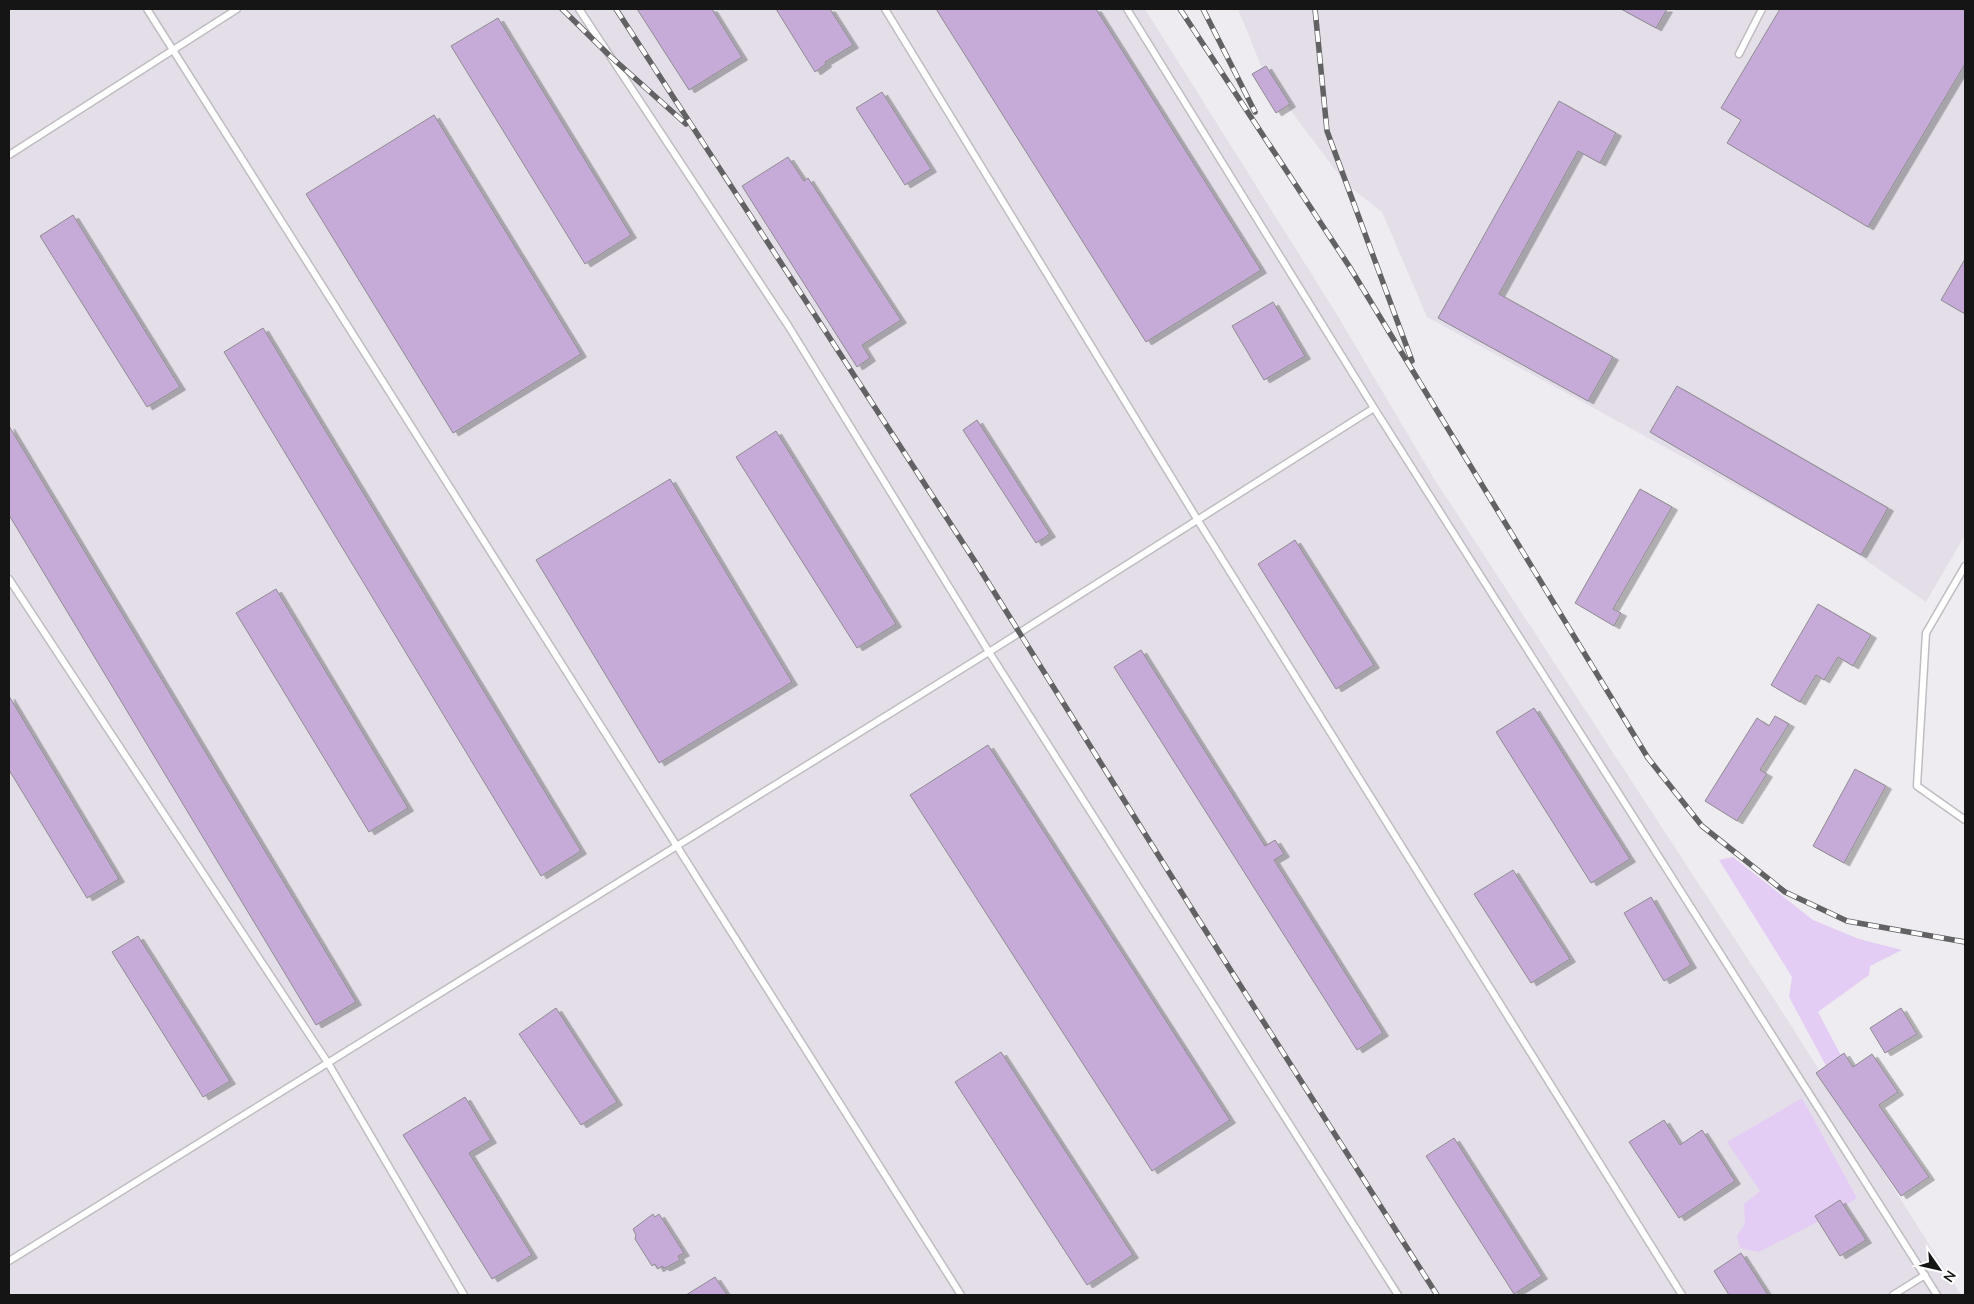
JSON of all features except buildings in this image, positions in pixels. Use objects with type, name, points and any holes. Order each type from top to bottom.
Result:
[{"type":"lane","points":[[146,9],[961,1295]]},
{"type":"lane","points":[[9,155],[237,9]]},
{"type":"lane","points":[[579,9],[789,327],[989,652],[1398,1295]]},
{"type":"lane","points":[[885,9],[1197,519],[1682,1295]]},
{"type":"lane","points":[[1126,9],[1374,408],[1937,1295]]},
{"type":"lane","points":[[1739,54],[1762,9]]},
{"type":"lane","points":[[9,1261],[989,652],[1374,408]]},
{"type":"lane","points":[[1965,566],[1926,633],[1917,786],[1965,820]]},
{"type":"lane","points":[[9,579],[328,1063],[464,1295]]},
{"type":"lane","points":[[1893,1295],[1925,1275]]},
{"type":"shaded area","points":[[9,9],[1145,9],[1336,313],[1433,477],[1787,1019],[1961,1295],[9,1295]]},
{"type":"shaded area","points":[[1238,9],[1965,9],[1965,535],[1926,602],[1844,545],[1427,317],[1382,212],[1346,184],[1266,78]]},
{"type":"shaded area","points":[[1733,857],[1813,920],[1859,939],[1902,950],[1870,966],[1869,975],[1818,1012],[1846,1065],[1832,1077],[1789,997],[1792,977],[1719,860]]},
{"type":"shaded area","points":[[1802,1098],[1857,1198],[1831,1215],[1759,1252],[1740,1248],[1737,1236],[1745,1224],[1744,1204],[1760,1191],[1727,1142]]},
{"type":"railway","points":[[562,9],[610,56],[686,124]]},
{"type":"railway","points":[[616,9],[976,563],[1195,914],[1437,1295]]},
{"type":"railway","points":[[1180,9],[1349,266],[1648,758],[1702,826],[1785,892],[1847,921],[1965,942]]},
{"type":"railway","points":[[1203,9],[1255,112]]},
{"type":"railway","points":[[1315,9],[1327,131],[1412,361]]}]
